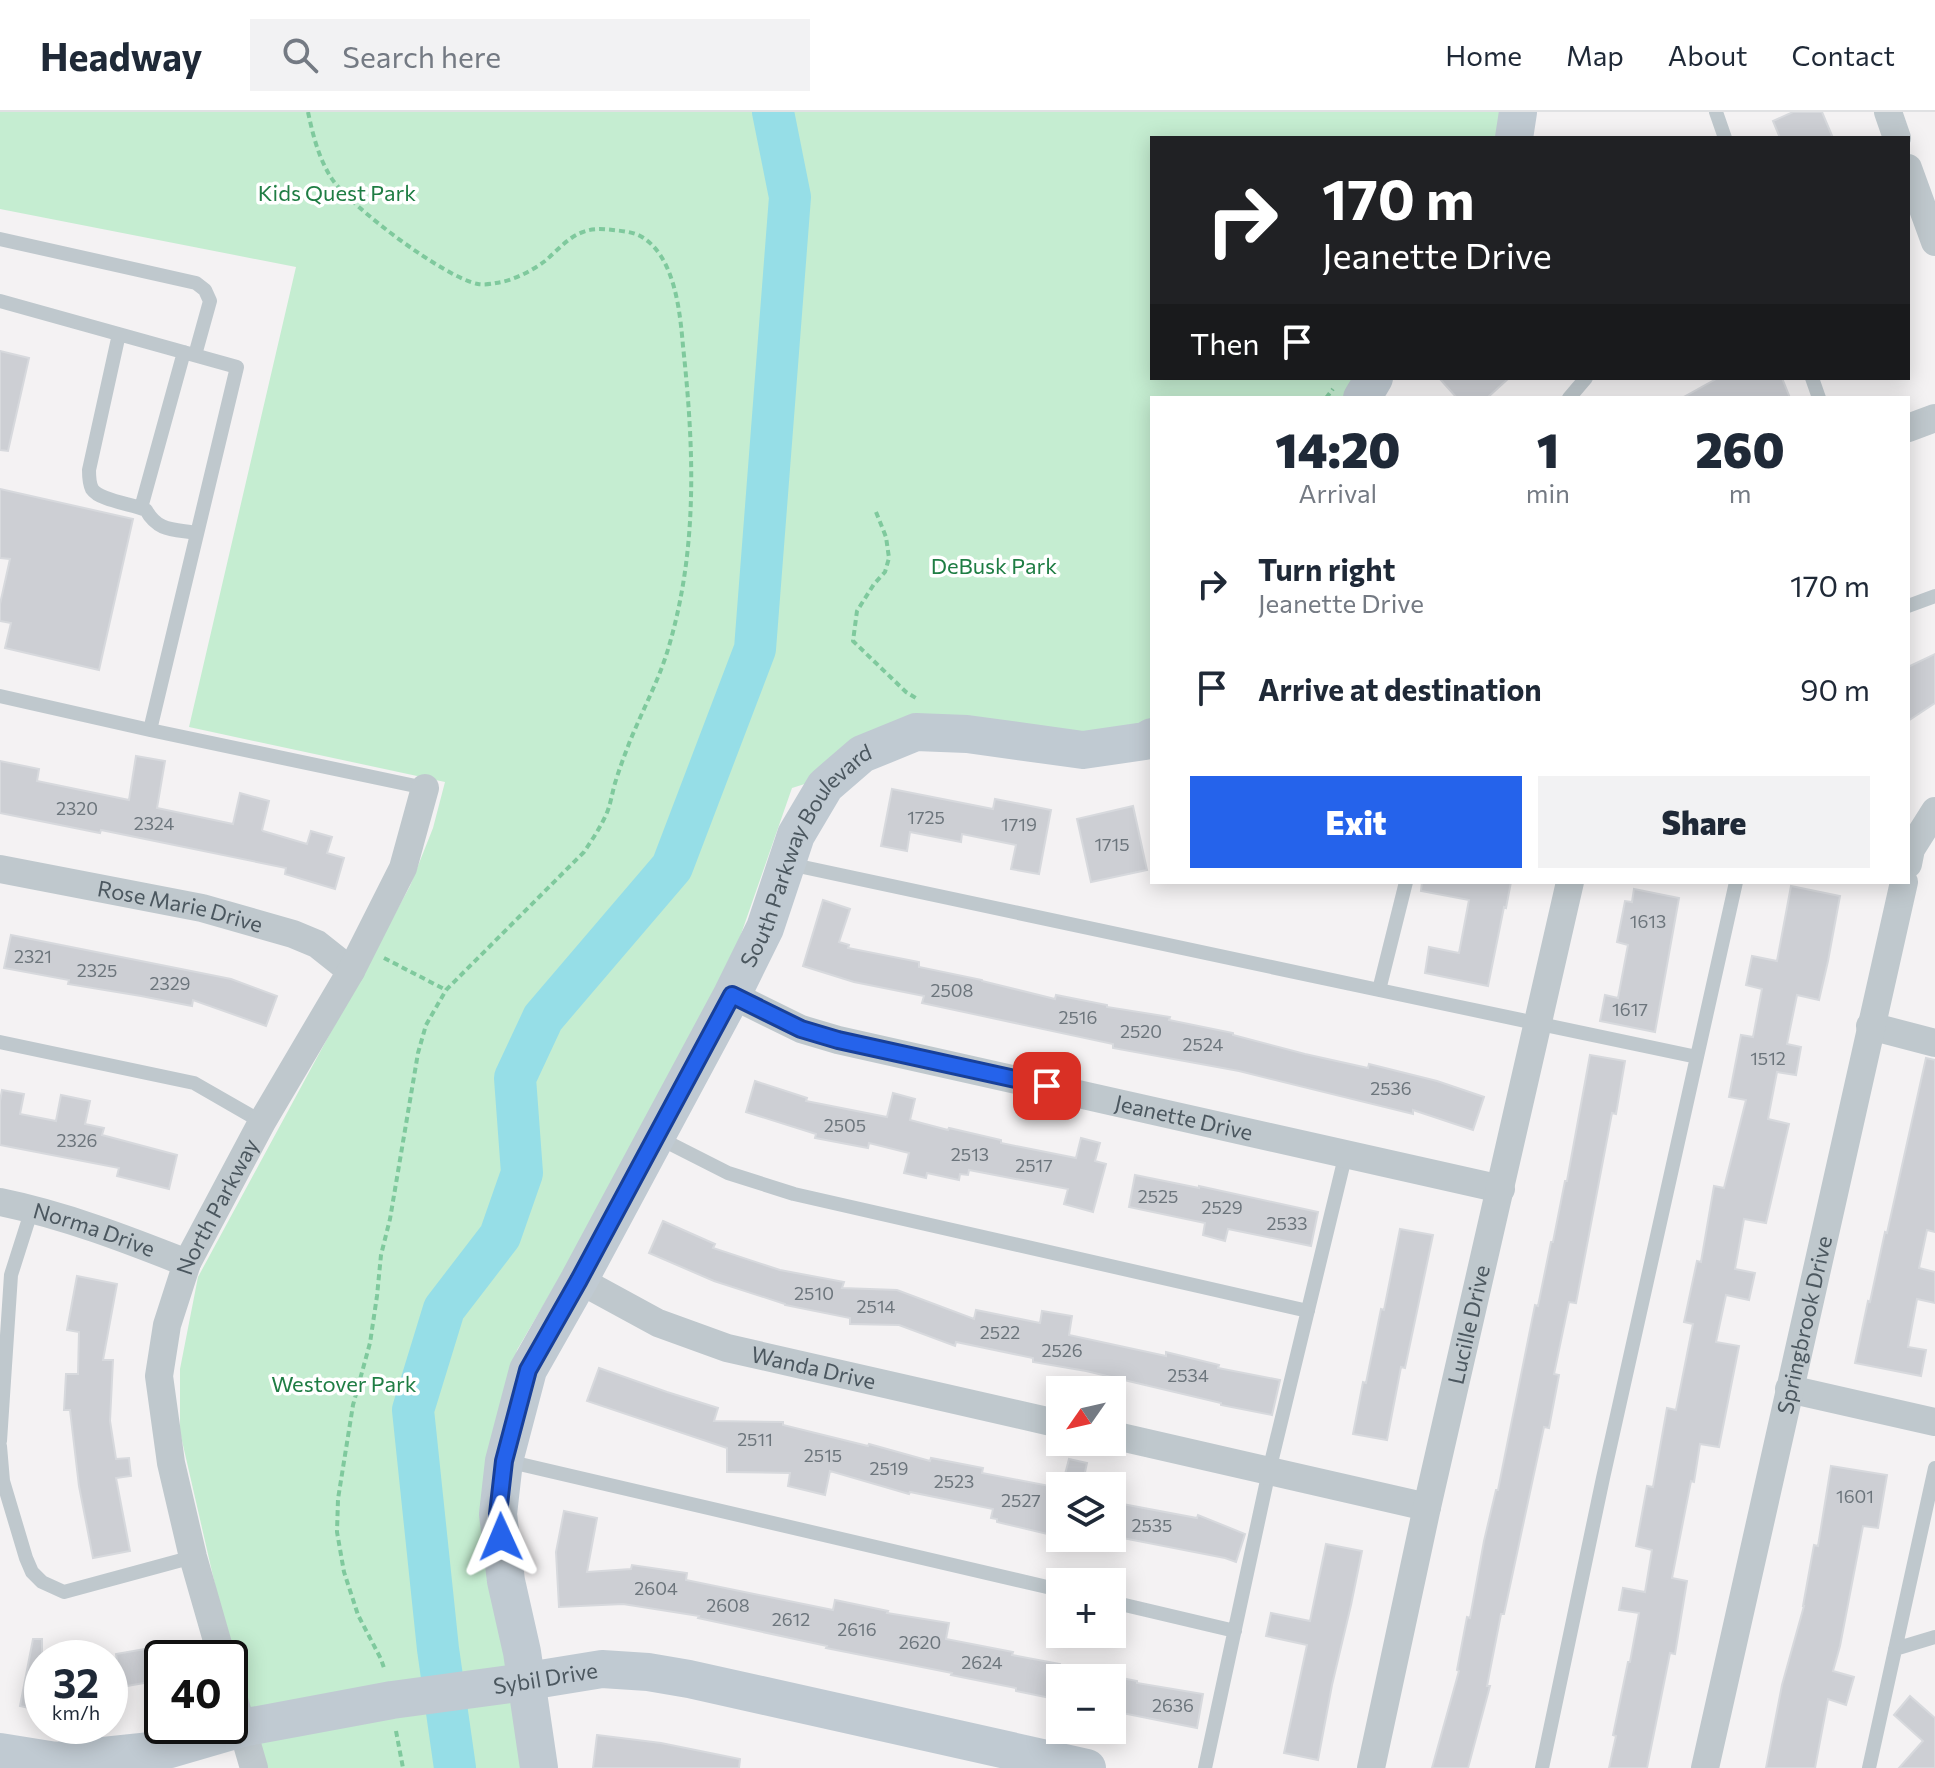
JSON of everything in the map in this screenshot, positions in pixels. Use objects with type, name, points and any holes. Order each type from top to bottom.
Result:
[{"type":"street","points":[[1514,136],[1518,112]]},
{"type":"street","points":[[1888,112],[1896,136]]},
{"type":"street","points":[[1910,173],[1935,242]]},
{"type":"street","points":[[1910,427],[1935,418]]},
{"type":"street","name":"South Parkway Boulevard","points":[[539,1768],[516,1683],[498,1514],[504,1461],[528,1370],[732,995],[765,928],[796,835],[825,786],[862,754],[916,732],[967,734],[1083,750],[1150,738]]},
{"type":"street","name":"North Parkway","points":[[217,1640],[171,1463],[159,1376],[167,1325],[187,1263],[262,1122],[357,959],[403,868],[425,788]]},
{"type":"street","points":[[1910,854],[1935,811]]},
{"type":"street","name":"Rose Marie Drive","points":[[0,869],[202,908],[293,934],[357,959]]},
{"type":"street","name":"Lucille Drive","points":[[1371,1768],[1427,1507],[1570,884]]},
{"type":"street","name":"Springbrook Drive","points":[[1705,1768],[1904,884]]},
{"type":"street","name":"Jeanette Drive","points":[[732,995],[801,1029],[838,1040],[1501,1189]]},
{"type":"street","points":[[1870,1026],[1935,1043]]},
{"type":"street","name":"Norma Drive","points":[[0,1202],[126,1239],[187,1263]]},
{"type":"street","name":"Wanda Drive","points":[[579,1280],[658,1323],[727,1348],[1046,1421]]},
{"type":"street","points":[[1789,1389],[1935,1422]]},
{"type":"street","points":[[1126,1438],[1427,1507]]},
{"type":"street","name":"Sybil Drive","points":[[248,1727],[394,1700],[602,1669],[689,1679],[1087,1768]]},
{"type":"street","name":"Sybil Drive","points":[[0,1752],[56,1761],[170,1749],[187,1744]]},
{"type":"street","points":[[247,1744],[254,1768]]},
{"type":"lane","points":[[1716,112],[1724,136]]},
{"type":"lane","points":[[0,239],[196,283],[205,290],[210,301],[190,353],[141,508]]},
{"type":"lane","points":[[0,301],[237,367],[150,730]]},
{"type":"lane","points":[[119,334],[89,470],[90,484],[101,496],[146,510],[156,524],[197,533]]},
{"type":"lane","points":[[1571,396],[1584,380]]},
{"type":"lane","points":[[1910,605],[1935,596]]},
{"type":"lane","points":[[0,696],[425,788]]},
{"type":"lane","points":[[786,863],[1697,1057]]},
{"type":"lane","points":[[1379,990],[1406,884]]},
{"type":"lane","points":[[1542,1768],[1603,1478],[1736,884]]},
{"type":"lane","points":[[0,1042],[194,1083],[262,1122]]},
{"type":"lane","points":[[655,1136],[728,1173],[794,1194],[1308,1311]]},
{"type":"lane","points":[[1205,1768],[1269,1471],[1346,1153]]},
{"type":"lane","points":[[32,1209],[11,1275],[0,1443],[3,1481],[32,1572],[42,1582],[64,1592],[193,1557]]},
{"type":"lane","points":[[504,1461],[1046,1587]]},
{"type":"lane","points":[[1869,1768],[1935,1468]]},
{"type":"lane","points":[[1126,1605],[1235,1631]]},
{"type":"lane","points":[[1895,1649],[1935,1637]]},
{"type":"path","points":[[308,112],[323,164],[346,196],[409,247],[459,277],[479,285],[498,283],[543,263],[567,241],[583,232],[599,229],[625,231],[639,235],[651,244],[662,257],[672,279],[690,408],[691,509],[687,560],[676,621],[668,651],[616,779],[607,812],[584,852],[446,990],[426,1025],[418,1053],[381,1255],[370,1343],[353,1405],[338,1499],[337,1532],[344,1572],[358,1615],[381,1659],[394,1700],[403,1768]]},
{"type":"path","points":[[876,512],[886,537],[889,558],[885,572],[857,611],[853,641],[906,692],[925,703]]},
{"type":"path","points":[[357,959],[446,990]]},
{"type":"green space","points":[[0,112],[1505,112],[1499,136],[1150,136],[1150,380],[1359,380],[1347,396],[1150,396],[1150,722],[1110,738],[952,720],[792,788],[731,963],[631,1156],[517,1350],[485,1513],[528,1768],[257,1768],[248,1729],[248,1640],[228,1640],[180,1432],[180,1369],[198,1277],[410,886],[433,828],[445,782],[189,727],[296,267],[0,209]]},
{"type":"building","points":[[1793,112],[1822,112],[1832,136],[1779,136],[1773,121]]},
{"type":"building","points":[[0,351],[29,358],[8,451],[0,450]]},
{"type":"building","points":[[1441,380],[1507,380],[1489,396],[1455,396]]},
{"type":"building","points":[[1714,380],[1783,380],[1789,396],[1686,396]]},
{"type":"building","points":[[0,489],[133,519],[99,670],[5,648],[11,623],[0,621],[0,604],[10,559],[0,558]]},
{"type":"building","points":[[1935,654],[1935,703],[1910,720],[1910,666]]},
{"type":"building","points":[[136,756],[165,761],[157,808],[233,824],[240,793],[269,801],[263,831],[307,844],[311,831],[332,837],[327,853],[344,858],[335,889],[285,874],[286,868],[0,813],[0,761],[39,769],[37,781],[129,800]]},
{"type":"building","points":[[892,789],[993,809],[995,799],[1051,810],[1039,874],[1011,869],[1016,845],[962,834],[961,842],[910,832],[907,851],[881,846]]},
{"type":"building","points":[[1133,806],[1147,870],[1091,882],[1077,819]]},
{"type":"building","points":[[1422,884],[1511,884],[1488,986],[1425,973],[1429,947],[1459,953],[1469,900],[1421,891]]},
{"type":"building","points":[[1791,886],[1840,896],[1828,961],[1819,1000],[1797,995],[1787,1044],[1801,1047],[1796,1075],[1777,1072],[1768,1119],[1789,1124],[1766,1223],[1744,1219],[1735,1269],[1755,1273],[1749,1300],[1726,1295],[1716,1342],[1739,1346],[1719,1447],[1700,1444],[1694,1482],[1691,1481],[1672,1578],[1687,1581],[1675,1654],[1670,1653],[1647,1768],[1609,1768],[1639,1613],[1619,1610],[1623,1588],[1645,1592],[1652,1550],[1636,1546],[1647,1486],[1653,1487],[1667,1408],[1676,1410],[1693,1324],[1684,1322],[1697,1261],[1701,1262],[1714,1186],[1724,1188],[1746,1100],[1729,1097],[1741,1035],[1753,1037],[1762,989],[1746,985],[1752,956],[1777,961]]},
{"type":"building","points":[[1634,889],[1679,898],[1655,1032],[1600,1021],[1605,995],[1618,998],[1628,945],[1617,942],[1625,901],[1632,902]]},
{"type":"building","points":[[823,900],[850,909],[839,942],[849,945],[848,948],[919,962],[919,967],[1055,999],[1056,995],[1170,1017],[1169,1020],[1233,1033],[1305,1054],[1368,1068],[1369,1064],[1437,1081],[1484,1097],[1473,1130],[1413,1110],[1413,1114],[1239,1071],[1113,1048],[1113,1044],[922,1003],[924,996],[854,982],[803,966]]},
{"type":"building","points":[[11,935],[231,979],[277,996],[266,1026],[193,1000],[192,1006],[68,984],[69,980],[4,968]]},
{"type":"building","points":[[1590,1055],[1625,1061],[1616,1114],[1612,1113],[1576,1303],[1569,1302],[1554,1374],[1559,1375],[1549,1428],[1544,1427],[1504,1614],[1501,1614],[1487,1686],[1490,1686],[1468,1768],[1432,1768],[1459,1671],[1467,1617],[1470,1618],[1484,1541],[1498,1490],[1535,1305],[1538,1306],[1567,1181]]},
{"type":"building","points":[[1926,1058],[1935,1060],[1935,1232],[1927,1230],[1919,1268],[1935,1272],[1935,1303],[1917,1299],[1908,1347],[1926,1350],[1921,1376],[1855,1363]]},
{"type":"building","points":[[755,1081],[807,1098],[806,1101],[887,1117],[893,1093],[915,1099],[910,1120],[1076,1158],[1081,1138],[1100,1143],[1095,1161],[1106,1164],[1093,1212],[1064,1204],[1068,1189],[969,1170],[968,1175],[960,1174],[959,1180],[927,1173],[926,1178],[904,1173],[909,1153],[869,1143],[868,1148],[815,1138],[816,1134],[746,1112]]},
{"type":"building","points":[[2,1090],[24,1094],[20,1114],[56,1121],[61,1095],[90,1101],[85,1124],[104,1128],[102,1135],[177,1155],[169,1189],[117,1176],[119,1168],[0,1145]]},
{"type":"building","points":[[1135,1175],[1318,1212],[1311,1246],[1228,1229],[1225,1241],[1203,1235],[1205,1223],[1129,1207]]},
{"type":"building","points":[[663,1221],[715,1244],[713,1248],[780,1270],[844,1282],[842,1288],[897,1290],[974,1319],[976,1310],[1040,1323],[1042,1311],[1072,1316],[1069,1335],[1166,1356],[1166,1352],[1219,1365],[1218,1368],[1280,1380],[1272,1415],[1126,1380],[1126,1376],[1107,1376],[1033,1362],[1033,1358],[956,1342],[955,1346],[899,1325],[850,1324],[850,1318],[785,1305],[714,1281],[649,1253]]},
{"type":"building","points":[[1400,1229],[1433,1235],[1387,1440],[1353,1434],[1381,1309],[1384,1310]]},
{"type":"building","points":[[77,1276],[117,1284],[103,1360],[113,1360],[110,1421],[116,1459],[129,1458],[131,1476],[116,1478],[130,1551],[93,1558],[79,1486],[70,1410],[64,1410],[66,1374],[78,1374],[79,1332],[67,1330]]},
{"type":"building","points":[[599,1368],[718,1408],[714,1421],[783,1422],[783,1425],[930,1461],[931,1458],[983,1468],[982,1473],[1046,1485],[1046,1534],[997,1522],[997,1519],[991,1518],[993,1509],[909,1494],[830,1471],[825,1495],[788,1486],[790,1473],[727,1472],[727,1448],[587,1401]]},
{"type":"building","points":[[1069,1459],[1087,1463],[1085,1472],[1066,1472]]},
{"type":"building","points":[[1831,1466],[1887,1475],[1878,1528],[1863,1526],[1833,1671],[1854,1677],[1846,1705],[1828,1699],[1815,1768],[1766,1768],[1782,1685],[1804,1606],[1814,1545],[1818,1546]]},
{"type":"building","points":[[1126,1505],[1197,1518],[1198,1515],[1245,1534],[1236,1562],[1126,1539]]},
{"type":"building","points":[[564,1511],[597,1518],[587,1572],[631,1569],[632,1565],[687,1573],[686,1580],[833,1610],[835,1600],[887,1613],[949,1623],[946,1639],[1060,1664],[1046,1664],[1046,1697],[699,1616],[623,1604],[559,1607],[556,1552]]},
{"type":"building","points":[[1326,1544],[1362,1551],[1318,1760],[1284,1753],[1307,1645],[1266,1636],[1271,1613],[1310,1621]]},
{"type":"building","points":[[144,1649],[144,1683],[128,1686],[128,1652]]},
{"type":"building","points":[[1126,1679],[1203,1694],[1197,1728],[1126,1714]]},
{"type":"building","points":[[24,1685],[24,1707],[20,1706]]},
{"type":"building","points":[[1910,1696],[1935,1718],[1935,1768],[1899,1768],[1923,1741],[1894,1715]]},
{"type":"building","points":[[597,1735],[661,1743],[740,1759],[739,1768],[593,1768]]},
{"type":"waterway","points":[[455,1768],[438,1649],[413,1410],[444,1309],[500,1236],[522,1173],[515,1078],[543,1018],[672,867],[755,649],[790,197],[773,112]]},
{"type":"route","points":[[501,1537],[498,1514],[504,1461],[528,1370],[732,995],[801,1029],[838,1040],[1047,1086]]},
{"type":"park label","name":"Kids Quest Park","points":[[337,193]]},
{"type":"park label","name":"DeBusk Park","points":[[994,566]]},
{"type":"park label","name":"Westover Park","points":[[344,1384]]}]
